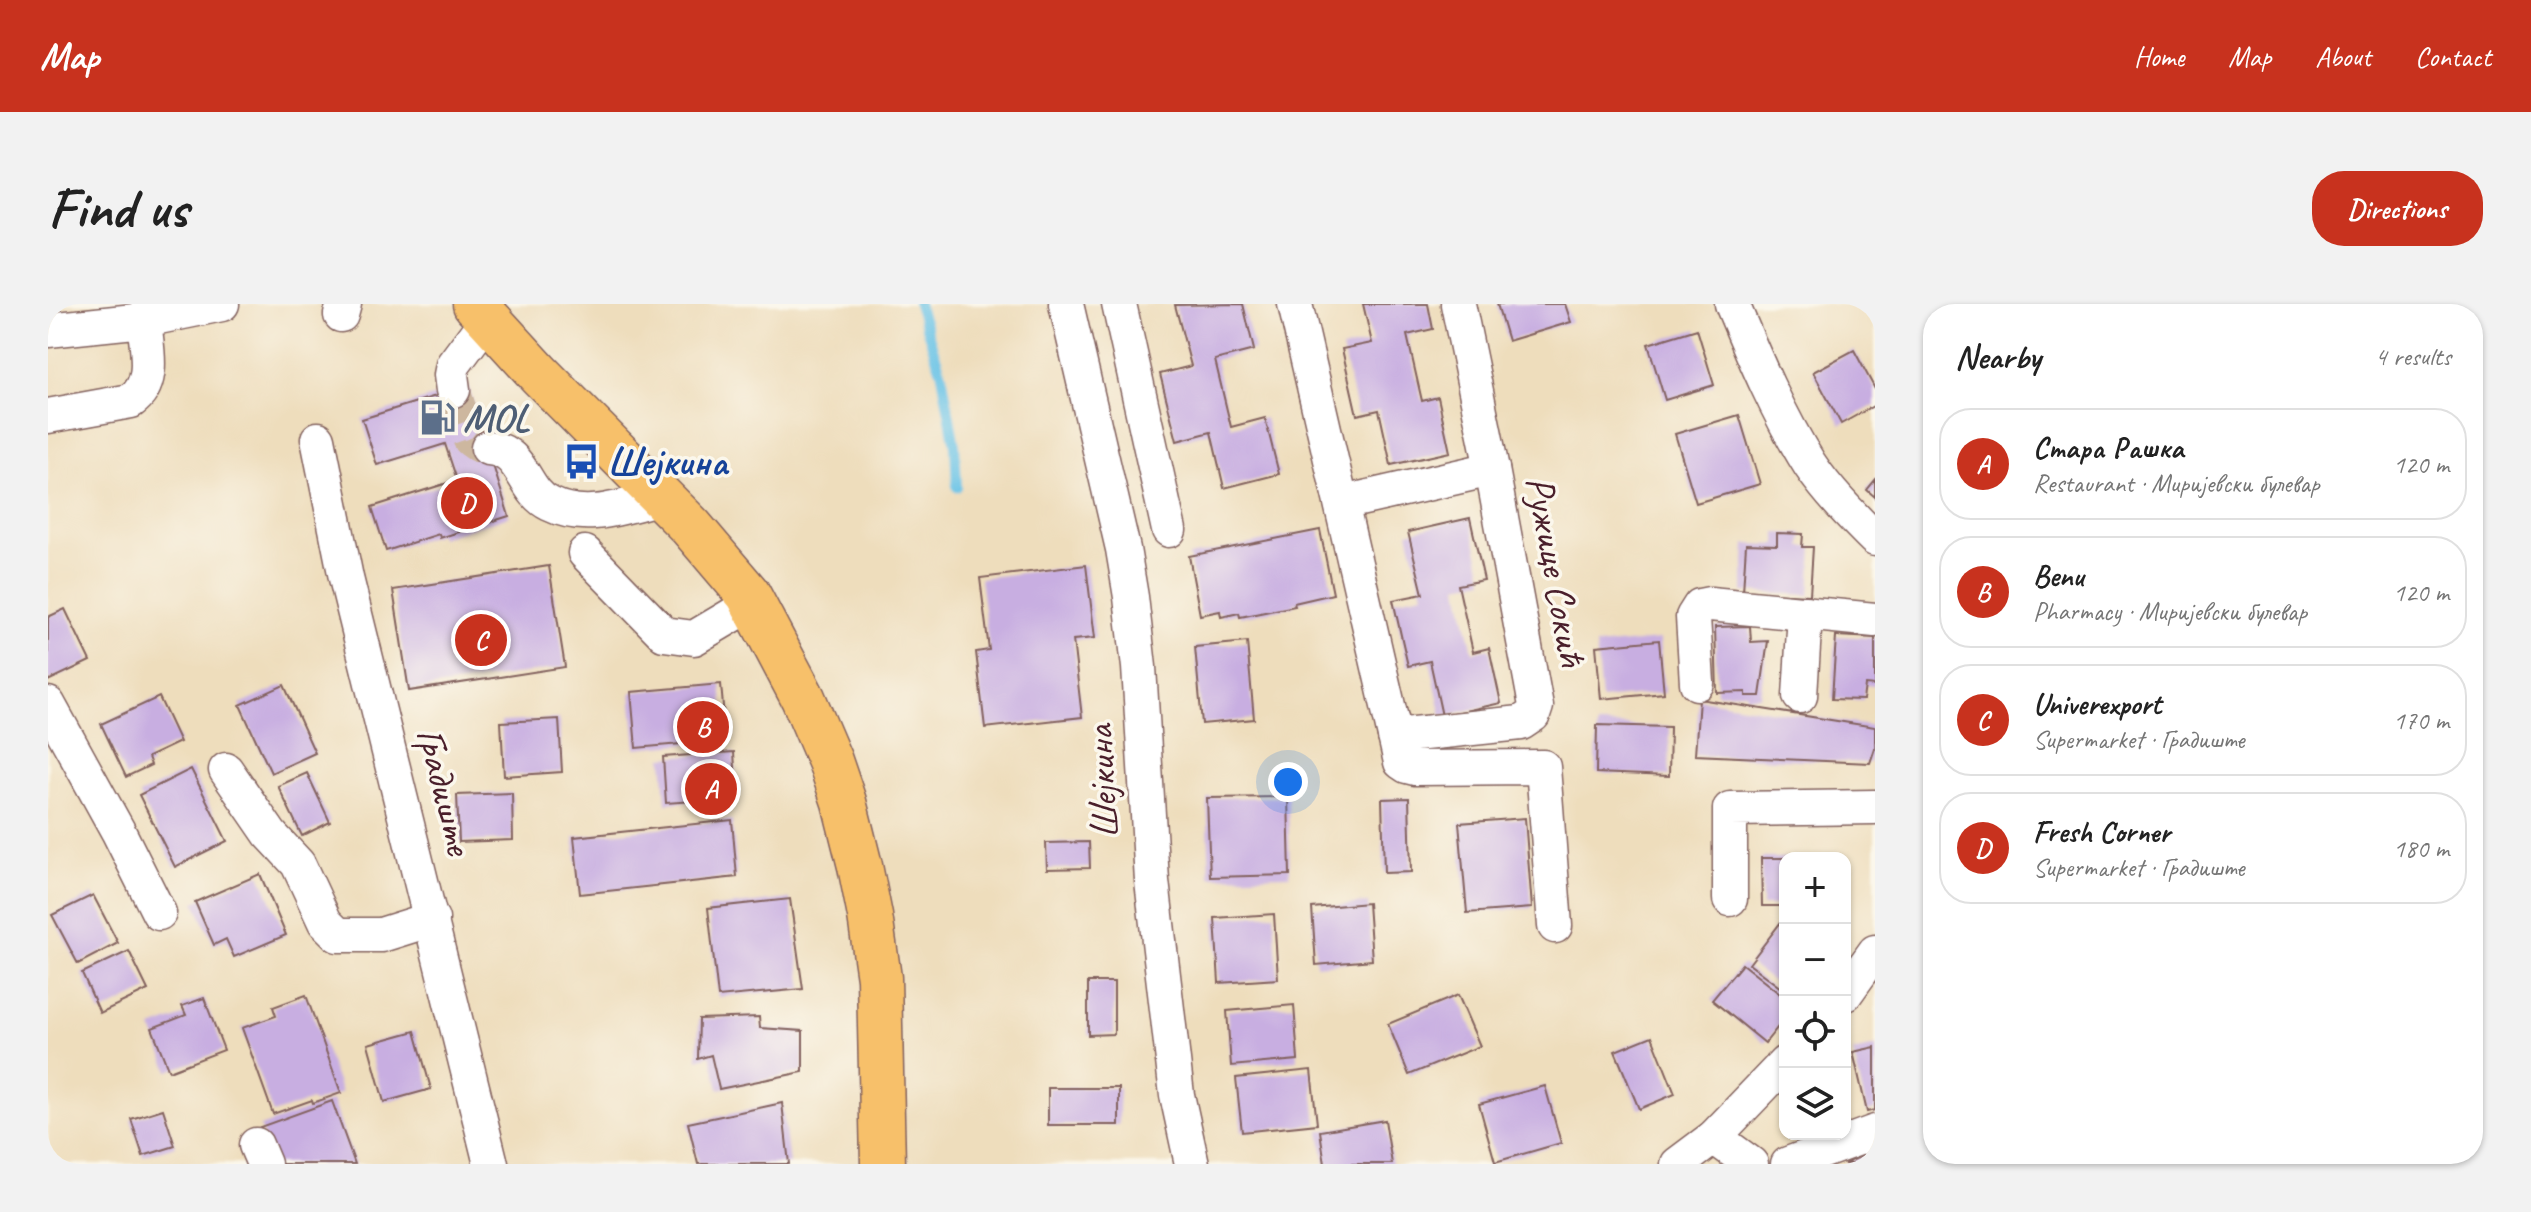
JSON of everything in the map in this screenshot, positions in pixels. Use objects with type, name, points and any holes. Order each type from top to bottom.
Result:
[{"type":"main road","points":[[481,311],[691,527],[753,603],[803,698],[830,761],[860,866],[879,978],[883,1164]]},
{"type":"street","points":[[48,330],[144,320],[222,304]]},
{"type":"street","name":"Шејкина","points":[[1068,304],[1131,597],[1139,667],[1152,881],[1177,1095],[1192,1164]]},
{"type":"street","points":[[1119,304],[1169,530]]},
{"type":"street","points":[[1295,304],[1401,762],[1407,766],[1543,767],[1555,926]]},
{"type":"street","name":"Ружице Сокић","points":[[1395,736],[1521,723],[1533,715],[1536,706],[1458,304]]},
{"type":"street","points":[[1732,304],[1779,412],[1812,467],[1840,503],[1875,539]]},
{"type":"street","points":[[453,390],[453,365],[481,311]]},
{"type":"street","points":[[48,416],[131,401],[142,394],[148,378],[144,320]]},
{"type":"street","name":"Градиште","points":[[318,439],[346,578],[491,1164]]},
{"type":"street","points":[[488,448],[497,448],[509,454],[521,467],[532,489],[548,504],[569,510],[595,513],[661,497]]},
{"type":"street","points":[[1342,503],[1492,469]]},
{"type":"street","points":[[585,553],[664,634],[694,638],[753,603]]},
{"type":"street","points":[[1697,683],[1693,617],[1700,606],[1710,604],[1875,620]]},
{"type":"street","points":[[1800,696],[1805,613]]},
{"type":"street","points":[[48,704],[159,913]]},
{"type":"street","points":[[226,770],[270,834],[298,864],[325,922],[338,935],[381,935],[432,919]]},
{"type":"street","points":[[1730,899],[1730,809],[1875,807]]},
{"type":"street","points":[[1851,986],[1875,952]]},
{"type":"street","points":[[1678,1164],[1714,1137],[1780,1068]]},
{"type":"street","points":[[1788,1164],[1875,1132]]},
{"type":"street","points":[[1714,1137],[1751,1164]]},
{"type":"building","points":[[1243,304],[1254,350],[1215,360],[1231,427],[1265,418],[1279,474],[1224,488],[1211,432],[1177,441],[1160,374],[1191,366],[1175,305]]},
{"type":"building","points":[[1363,304],[1428,304],[1433,329],[1407,335],[1422,401],[1438,397],[1450,452],[1391,465],[1379,410],[1357,415],[1342,349],[1372,343]]},
{"type":"building","points":[[1497,304],[1565,304],[1571,322],[1508,341]]},
{"type":"building","points":[[1697,329],[1714,385],[1665,400],[1648,344]]},
{"type":"building","points":[[1854,350],[1875,389],[1875,405],[1841,424],[1813,372]]},
{"type":"building","points":[[468,386],[509,516],[386,551],[372,507],[457,480],[445,444],[377,465],[362,419]]},
{"type":"building","points":[[1739,415],[1760,484],[1696,503],[1675,434]]},
{"type":"building","points":[[1875,480],[1875,497],[1867,490]]},
{"type":"building","points":[[1470,518],[1484,580],[1458,585],[1473,652],[1489,648],[1501,703],[1442,716],[1430,661],[1408,666],[1393,600],[1423,594],[1408,532]]},
{"type":"building","points":[[1320,530],[1333,594],[1294,603],[1295,606],[1240,617],[1239,613],[1221,617],[1220,611],[1200,615],[1189,556]]},
{"type":"building","points":[[1777,533],[1803,534],[1802,547],[1813,547],[1810,595],[1743,592],[1746,544],[1777,545]]},
{"type":"building","points":[[1086,565],[1095,638],[1073,640],[1082,717],[985,728],[976,652],[989,650],[980,578]]},
{"type":"building","points":[[549,566],[565,667],[409,691],[393,590]]},
{"type":"building","points":[[65,609],[90,661],[48,681],[48,617]]},
{"type":"building","points":[[1750,626],[1751,642],[1768,641],[1760,696],[1746,696],[1746,692],[1717,693],[1715,627]]},
{"type":"building","points":[[1836,636],[1875,638],[1875,686],[1865,685],[1863,700],[1832,699]]},
{"type":"building","points":[[1659,640],[1664,693],[1601,699],[1596,646]]},
{"type":"building","points":[[1247,642],[1254,719],[1202,724],[1195,647]]},
{"type":"building","points":[[721,684],[726,740],[636,748],[631,692]]},
{"type":"building","points":[[284,685],[315,753],[271,773],[240,705]]},
{"type":"building","points":[[159,697],[180,742],[148,757],[151,765],[126,777],[101,724]]},
{"type":"building","points":[[1699,699],[1875,727],[1875,748],[1870,763],[1695,755]]},
{"type":"building","points":[[559,719],[562,772],[504,776],[501,722]]},
{"type":"building","points":[[1597,725],[1670,727],[1669,776],[1596,773]]},
{"type":"building","points":[[734,752],[737,798],[666,803],[663,757]]},
{"type":"building","points":[[191,769],[227,841],[175,867],[139,795]]},
{"type":"building","points":[[307,773],[330,822],[302,836],[278,786]]},
{"type":"building","points":[[512,793],[513,840],[459,842],[457,795]]},
{"type":"building","points":[[1288,797],[1290,875],[1210,877],[1207,798]]},
{"type":"building","points":[[1409,798],[1411,872],[1384,873],[1382,799]]},
{"type":"building","points":[[1525,818],[1532,908],[1467,913],[1459,823]]},
{"type":"building","points":[[732,820],[737,877],[580,894],[574,837]]},
{"type":"building","points":[[1089,842],[1090,868],[1047,869],[1046,843]]},
{"type":"building","points":[[1761,858],[1779,858],[1779,906],[1762,906]]},
{"type":"building","points":[[260,874],[286,935],[234,957],[226,939],[214,945],[195,902]]},
{"type":"building","points":[[93,895],[118,943],[78,964],[52,915]]},
{"type":"building","points":[[790,899],[803,989],[718,997],[708,908]]},
{"type":"building","points":[[1368,903],[1372,960],[1316,965],[1312,908]]},
{"type":"building","points":[[1274,914],[1278,979],[1219,983],[1215,918]]},
{"type":"building","points":[[1779,925],[1779,986],[1749,964]]},
{"type":"building","points":[[129,951],[148,990],[100,1013],[82,973]]},
{"type":"building","points":[[1742,964],[1779,993],[1779,1026],[1765,1043],[1712,1000]]},
{"type":"building","points":[[1088,982],[1114,982],[1114,1034],[1088,1035]]},
{"type":"building","points":[[306,995],[341,1093],[273,1114],[242,1028],[276,1016],[273,1007]]},
{"type":"building","points":[[1458,995],[1480,1046],[1409,1075],[1388,1024]]},
{"type":"building","points":[[204,998],[224,1050],[169,1071],[152,1028],[186,1015],[182,1006]]},
{"type":"building","points":[[1294,1005],[1298,1060],[1231,1066],[1227,1011]]},
{"type":"building","points":[[759,1017],[760,1028],[803,1031],[803,1072],[719,1089],[711,1055],[698,1059],[699,1019]]},
{"type":"building","points":[[415,1031],[431,1089],[384,1102],[368,1044]]},
{"type":"building","points":[[1652,1036],[1675,1094],[1639,1109],[1615,1051]]},
{"type":"building","points":[[1875,1047],[1875,1110],[1867,1112],[1853,1052]]},
{"type":"building","points":[[1311,1070],[1317,1124],[1242,1132],[1236,1078]]},
{"type":"building","points":[[1545,1086],[1561,1143],[1495,1162],[1479,1104]]},
{"type":"building","points":[[1048,1088],[1119,1088],[1119,1125],[1048,1125]]},
{"type":"building","points":[[332,1101],[355,1164],[274,1164],[260,1127]]},
{"type":"building","points":[[782,1103],[789,1164],[698,1164],[688,1123]]},
{"type":"building","points":[[163,1109],[175,1146],[143,1156],[131,1119]]},
{"type":"building","points":[[1385,1120],[1392,1164],[1325,1164],[1320,1131]]},
{"type":"building","points":[[1875,1150],[1875,1164],[1844,1164]]},
{"type":"waterway","points":[[918,304],[942,374],[955,446],[957,487]]},
{"type":"tunnel","points":[[453,390],[470,440],[488,448]]},
{"type":"place","name":"MOL","points":[[437,418]]},
{"type":"place","name":"Шејкина","points":[[581,462]]},
{"type":"place","name":"Fresh Corner","points":[[467,503]]},
{"type":"place","name":"Univerexport","points":[[481,640]]},
{"type":"place","name":"Benu","points":[[703,727]]},
{"type":"place","name":"Стара Рашка","points":[[711,789]]}]
